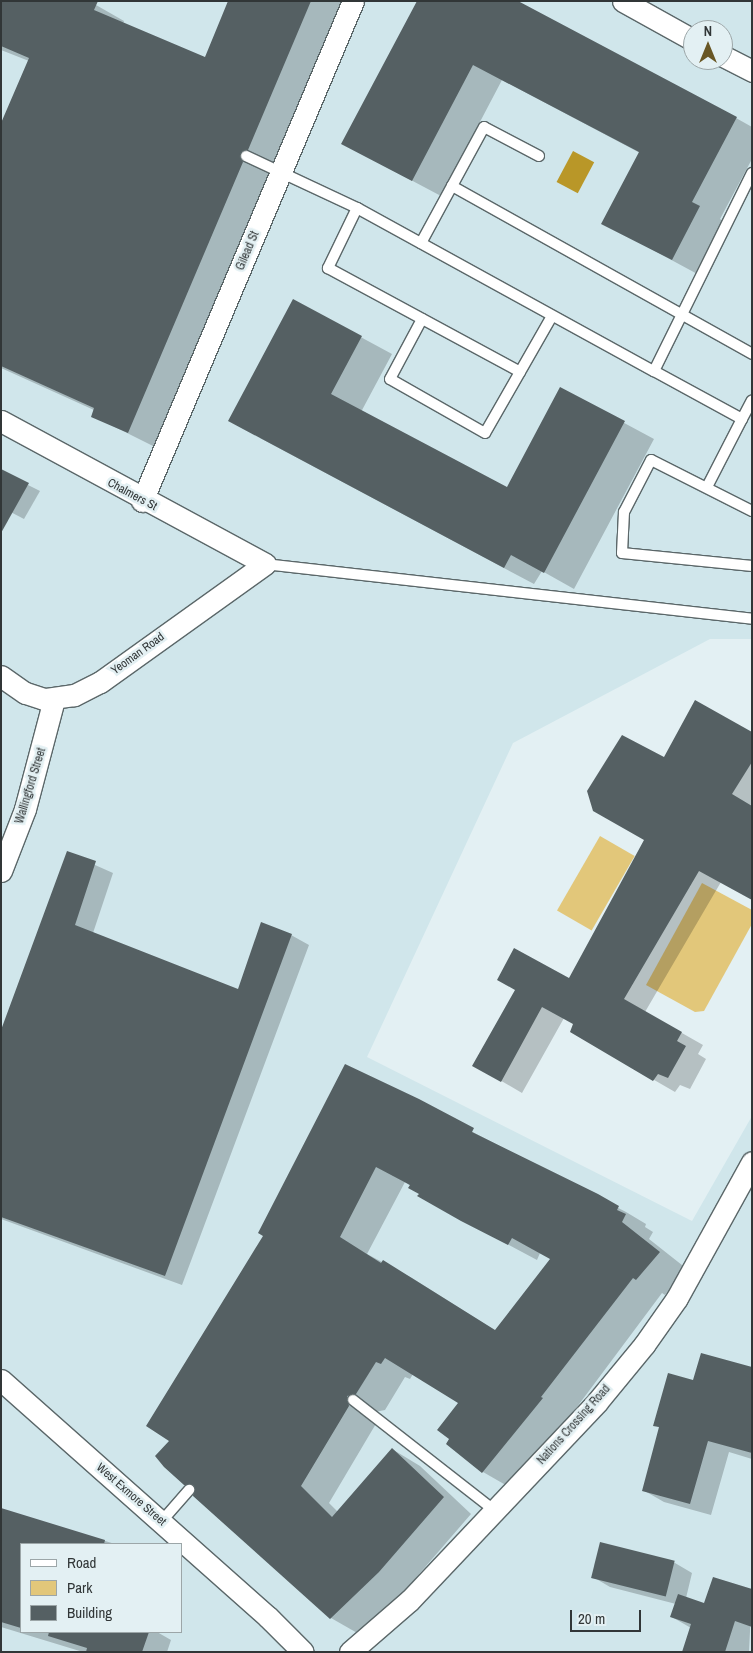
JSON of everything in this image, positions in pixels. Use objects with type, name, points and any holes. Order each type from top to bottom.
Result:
[{"type":"street","name":"Gilead St","points":[[142,501],[353,1]]},
{"type":"street","points":[[623,1],[683,34]]},
{"type":"street","points":[[733,61],[752,71]]},
{"type":"street","name":"Chalmers St","points":[[1,422],[142,501],[264,564]]},
{"type":"street","name":"Yeoman Road","points":[[1,676],[25,692],[54,699],[74,695],[100,682],[264,564]]},
{"type":"street","name":"Wallingford Street","points":[[1,871],[25,809],[54,699]]},
{"type":"street","name":"Nations Crossing Road","points":[[350,1652],[410,1600],[597,1402],[644,1345],[677,1298],[752,1162]]},
{"type":"street","name":"West Exmore Street","points":[[1,1380],[161,1522],[303,1652]]},
{"type":"lane","points":[[422,243],[484,127],[539,156]]},
{"type":"lane","points":[[246,156],[356,208],[422,243],[742,420]]},
{"type":"lane","points":[[654,371],[752,173]]},
{"type":"lane","points":[[452,186],[682,312],[752,354]]},
{"type":"lane","points":[[356,208],[328,268],[520,372]]},
{"type":"lane","points":[[422,319],[390,378],[486,433],[552,316]]},
{"type":"lane","points":[[707,488],[752,400]]},
{"type":"lane","points":[[752,511],[651,460],[624,512],[622,553],[752,566]]},
{"type":"lane","points":[[264,564],[752,619]]},
{"type":"lane","points":[[353,1400],[495,1510]]},
{"type":"lane","points":[[161,1522],[190,1490]]},
{"type":"shaded area","points":[[1,1],[752,1],[752,639],[710,639],[513,743],[367,1057],[692,1221],[752,1116],[752,1652],[1,1652]]},
{"type":"shaded area","points":[[573,151],[594,162],[578,193],[557,182]]},
{"type":"green space","points":[[600,836],[635,856],[592,930],[557,910]]},
{"type":"green space","points":[[702,883],[752,910],[752,924],[704,1011],[695,1012],[646,985]]},
{"type":"building","points":[[1,1],[98,1],[94,10],[205,57],[228,1],[311,1],[248,150],[240,154],[243,162],[128,433],[91,417],[94,408],[1,366],[1,123],[29,58],[1,46]]},
{"type":"building","points":[[417,1],[518,1],[737,117],[692,202],[700,206],[672,260],[601,224],[639,152],[473,65],[412,181],[341,144]]},
{"type":"building","points":[[293,299],[362,336],[331,394],[507,487],[560,387],[625,421],[544,573],[511,555],[504,568],[228,421]]},
{"type":"building","points":[[1,469],[29,483],[1,533]]},
{"type":"building","points":[[695,700],[752,732],[752,762],[732,794],[752,806],[752,900],[699,871],[624,999],[682,1032],[677,1041],[686,1046],[668,1078],[658,1074],[653,1081],[570,1032],[573,1024],[542,1007],[501,1082],[472,1066],[515,990],[497,980],[514,948],[569,978],[644,840],[593,811],[587,791],[622,735],[664,757]]},
{"type":"building","points":[[67,851],[96,861],[75,925],[238,989],[261,922],[292,934],[165,1276],[1,1217],[1,1030]]},
{"type":"building","points":[[345,1064],[419,1099],[474,1128],[472,1132],[619,1206],[617,1210],[626,1214],[622,1222],[660,1252],[636,1280],[633,1278],[541,1397],[543,1398],[482,1473],[446,1444],[449,1439],[437,1430],[458,1403],[385,1358],[381,1364],[376,1362],[356,1394],[347,1396],[349,1406],[301,1486],[332,1517],[392,1448],[444,1497],[379,1572],[330,1619],[193,1496],[194,1485],[184,1485],[164,1467],[155,1456],[169,1441],[146,1426],[263,1236],[258,1233]],"holes":[[[376,1167],[410,1185],[408,1188],[419,1194],[417,1196],[461,1221],[508,1245],[512,1238],[550,1259],[495,1330],[383,1260],[381,1263],[340,1237]]]},
{"type":"building","points":[[701,1353],[752,1367],[752,1453],[708,1441],[690,1504],[642,1491],[659,1427],[653,1426],[668,1373],[693,1380]]},
{"type":"building","points":[[1,1508],[105,1540],[104,1543],[20,1543],[20,1628],[1,1622]]},
{"type":"building","points":[[600,1542],[675,1561],[666,1597],[591,1578]]},
{"type":"building","points":[[713,1577],[752,1589],[752,1627],[735,1621],[725,1652],[682,1652],[691,1624],[670,1617],[678,1594],[704,1603]]},
{"type":"building","points":[[49,1633],[149,1633],[142,1652],[86,1652],[87,1648],[48,1636]]}]
